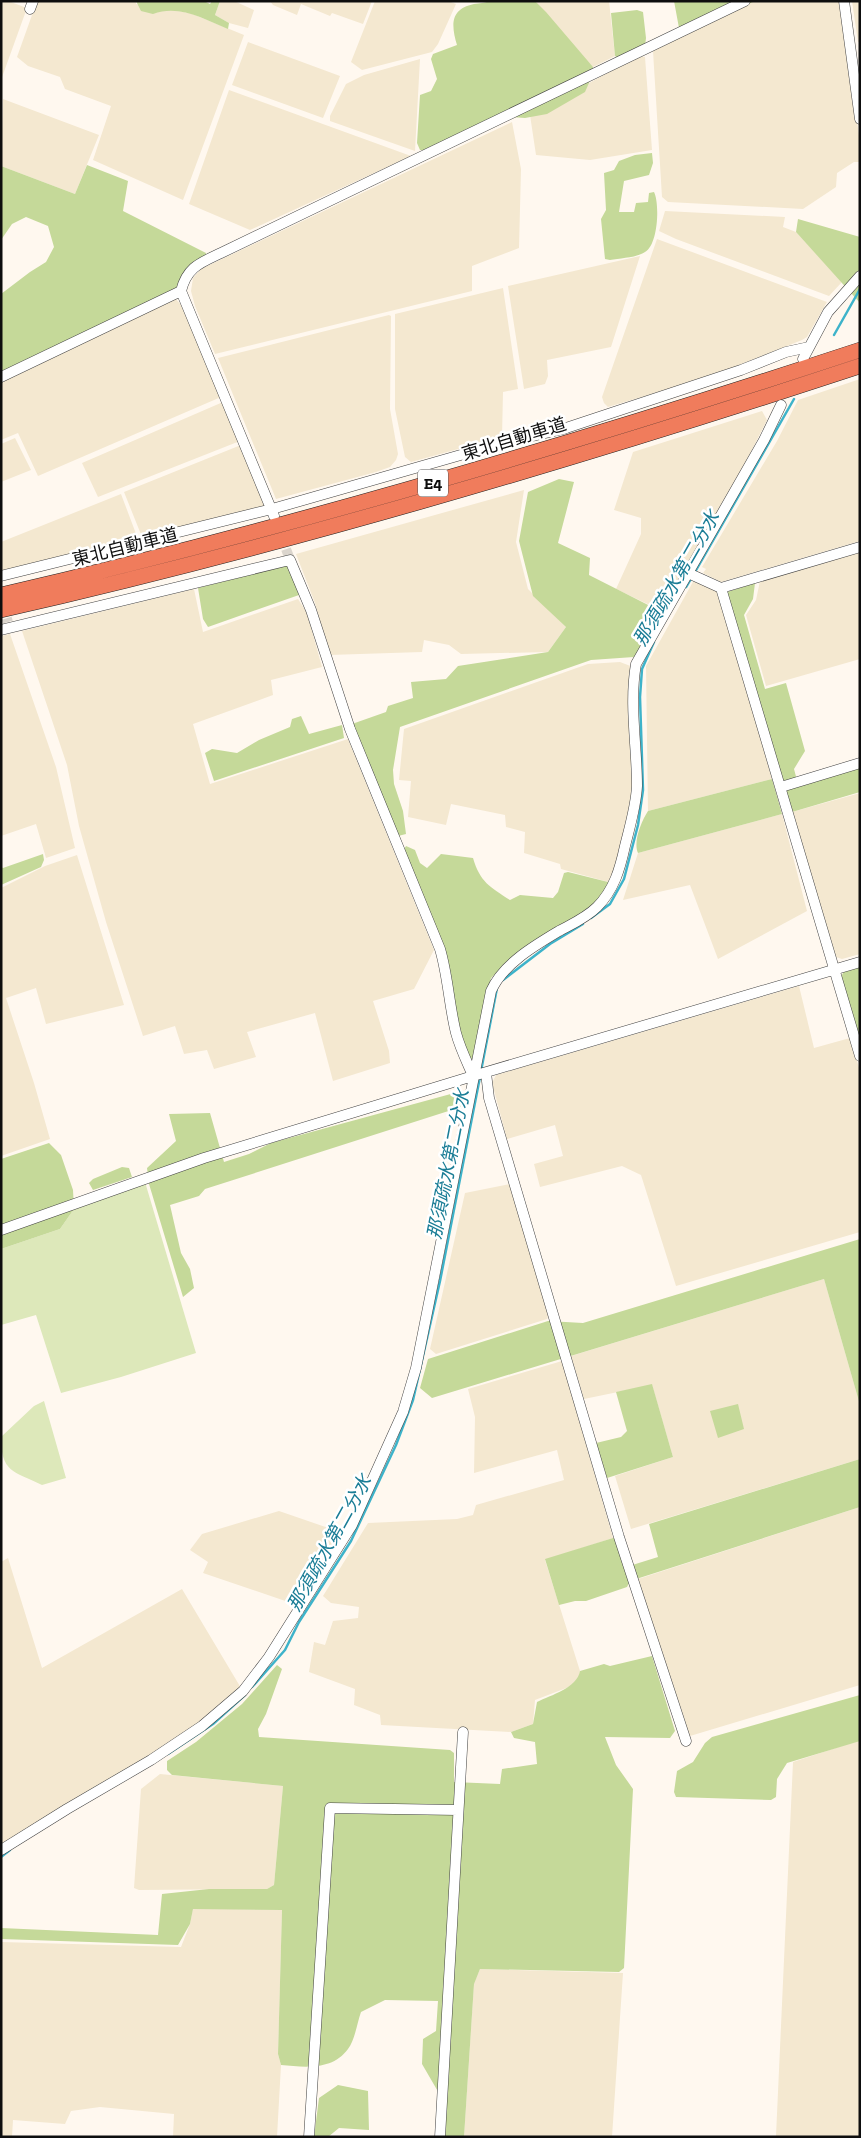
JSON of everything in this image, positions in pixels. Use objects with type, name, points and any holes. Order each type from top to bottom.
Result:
[{"type":"highway","name":"東北自動車道","points":[[1,595],[173,555],[470,472],[860,350]]},
{"type":"highway","name":"東北自動車道","points":[[5,622],[178,569],[475,486],[860,366]]},
{"type":"street","points":[[273,513],[182,291],[187,274],[202,262],[745,1]]},
{"type":"street","points":[[844,1],[860,119]]},
{"type":"street","points":[[803,359],[828,312],[860,276]]},
{"type":"street","points":[[1,377],[182,291]]},
{"type":"street","points":[[1,576],[273,513],[506,442],[563,429],[741,370],[786,352],[809,347]]},
{"type":"street","points":[[1,1850],[159,1755],[202,1726],[243,1691],[269,1657],[334,1555],[363,1503],[403,1412],[416,1368],[491,990],[495,981],[522,956],[596,908],[611,890],[616,880],[623,858],[637,788],[634,687],[636,664],[764,440],[781,405]]},
{"type":"street","points":[[688,573],[721,588],[860,547]]},
{"type":"street","points":[[5,622],[290,560],[312,610],[350,729],[440,949],[446,970],[456,1032],[462,1052],[473,1076]]},
{"type":"street","points":[[721,588],[860,1056]]},
{"type":"street","points":[[781,787],[860,763]]},
{"type":"street","points":[[1,1230],[196,1161],[473,1076],[860,962]]},
{"type":"street","points":[[486,1073],[489,1098],[619,1537],[686,1741]]},
{"type":"street","points":[[440,2137],[463,1732]]},
{"type":"street","points":[[309,2137],[330,1808],[458,1810]]},
{"type":"shaded area","points":[[1,1],[8,1],[27,8],[1,80]]},
{"type":"shaded area","points":[[37,1],[136,1],[136,4],[190,13],[244,35],[183,200],[93,160],[111,106],[65,89],[60,77],[28,66],[17,57]]},
{"type":"shaded area","points":[[220,1],[234,1],[254,10],[248,28],[229,23],[215,15]]},
{"type":"shaded area","points":[[270,1],[372,1],[363,24],[332,13],[330,16],[301,4],[297,15],[273,5]]},
{"type":"shaded area","points":[[375,1],[448,1],[456,4],[438,44],[432,52],[362,70],[351,62]]},
{"type":"shaded area","points":[[535,1],[609,1],[615,56],[593,67],[571,45]]},
{"type":"shaded area","points":[[753,1],[839,1],[860,142],[860,162],[854,162],[837,173],[836,187],[803,209],[668,202],[662,197],[653,51]]},
{"type":"shaded area","points":[[852,1],[860,1],[860,42],[858,42]]},
{"type":"shaded area","points":[[248,42],[340,76],[323,118],[232,85]]},
{"type":"shaded area","points":[[639,56],[645,57],[652,150],[590,160],[536,155],[530,115]]},
{"type":"shaded area","points":[[420,59],[415,151],[330,121],[330,116],[346,84],[364,75]]},
{"type":"shaded area","points":[[229,90],[411,156],[250,230],[189,204]]},
{"type":"shaded area","points":[[3,99],[99,135],[75,194],[1,166]]},
{"type":"shaded area","points":[[512,122],[521,169],[519,248],[472,266],[472,291],[215,354],[195,306],[191,291],[193,278],[201,269]]},
{"type":"shaded area","points":[[665,211],[785,217],[783,227],[796,232],[842,282],[829,296],[676,239],[659,231]]},
{"type":"shaded area","points":[[657,239],[827,302],[807,337],[802,340],[709,377],[608,407],[602,397]]},
{"type":"shaded area","points":[[640,256],[611,347],[547,360],[548,376],[545,384],[524,389],[508,286]]},
{"type":"shaded area","points":[[503,288],[518,389],[503,392],[502,437],[411,462],[405,457],[395,409],[395,314]]},
{"type":"shaded area","points":[[175,298],[181,305],[221,397],[38,476],[18,433],[1,440],[1,381]]},
{"type":"shaded area","points":[[391,316],[390,409],[398,454],[396,460],[390,467],[376,472],[276,499],[218,358]]},
{"type":"shaded area","points":[[860,379],[860,541],[721,582],[703,573],[706,569],[702,567],[777,441],[798,400]]},
{"type":"shaded area","points":[[223,402],[240,441],[98,497],[82,463]]},
{"type":"shaded area","points":[[762,411],[767,420],[730,493],[684,575],[660,610],[616,589],[641,534],[641,518],[614,510],[633,452]]},
{"type":"shaded area","points":[[15,438],[31,470],[1,482],[1,444]]},
{"type":"shaded area","points":[[241,445],[265,503],[263,507],[142,537],[124,492]]},
{"type":"shaded area","points":[[524,490],[516,542],[528,589],[566,627],[548,652],[461,654],[449,645],[424,640],[422,652],[329,655],[315,603],[296,554]]},
{"type":"shaded area","points":[[121,494],[138,539],[1,571],[1,542]]},
{"type":"shaded area","points":[[860,551],[860,659],[766,686],[746,615],[756,600],[760,581]]},
{"type":"shaded area","points":[[694,580],[719,591],[772,779],[648,811],[646,666]]},
{"type":"shaded area","points":[[194,589],[203,632],[298,599],[307,613],[322,667],[271,680],[273,695],[193,724],[210,784],[348,739],[434,950],[414,989],[373,1001],[389,1051],[390,1063],[333,1081],[315,1013],[247,1032],[256,1057],[214,1069],[207,1050],[184,1054],[175,1026],[143,1036],[106,922],[79,826],[67,765],[22,631]]},
{"type":"shaded area","points":[[10,634],[56,767],[75,848],[46,858],[36,824],[1,836],[1,636]]},
{"type":"shaded area","points":[[620,662],[633,667],[634,790],[612,883],[561,869],[560,864],[524,853],[525,832],[506,827],[505,815],[451,804],[446,825],[408,817],[411,781],[399,780],[404,729],[588,664]]},
{"type":"shaded area","points":[[860,793],[860,954],[842,959],[836,957],[792,812]]},
{"type":"shaded area","points":[[782,814],[807,911],[718,959],[690,885],[623,900],[638,853]]},
{"type":"shaded area","points":[[77,855],[124,1005],[46,1024],[36,988],[6,998],[50,1139],[1,1156],[1,888],[45,866]]},
{"type":"shaded area","points":[[799,986],[814,1048],[850,1038],[860,1071],[860,1232],[676,1286],[641,1175],[622,1166],[540,1187],[534,1164],[563,1156],[555,1125],[507,1139],[492,1083],[496,1075]]},
{"type":"shaded area","points":[[510,1184],[549,1314],[547,1319],[436,1354],[430,1349],[465,1193]]},
{"type":"shaded area","points":[[824,1279],[860,1405],[860,1459],[631,1529],[615,1476],[673,1457],[652,1385],[584,1399],[571,1356]]},
{"type":"shaded area","points":[[562,1361],[613,1538],[545,1560],[580,1671],[579,1678],[569,1687],[535,1700],[533,1724],[511,1732],[381,1725],[380,1715],[354,1705],[355,1689],[309,1672],[314,1642],[325,1645],[333,1621],[358,1618],[359,1607],[331,1603],[323,1596],[368,1523],[457,1519],[473,1515],[476,1505],[564,1480],[557,1450],[474,1473],[475,1417],[468,1389]]},
{"type":"shaded area","points":[[860,1507],[860,1685],[690,1736],[638,1579]]},
{"type":"shaded area","points":[[279,1511],[340,1532],[326,1560],[297,1605],[203,1573],[208,1562],[190,1550],[202,1534]]},
{"type":"shaded area","points":[[8,1558],[42,1668],[182,1589],[241,1688],[211,1715],[154,1753],[1,1846],[1,1562]]},
{"type":"shaded area","points":[[860,1740],[860,2137],[776,2136],[793,1762]]},
{"type":"shaded area","points":[[160,1774],[283,1786],[274,1885],[267,1889],[139,1890],[134,1888],[141,1789]]},
{"type":"shaded area","points":[[193,1908],[282,1910],[278,2054],[281,2065],[277,2137],[173,2137],[174,2114],[100,2107],[71,2111],[65,2124],[13,2120],[12,2137],[1,2137],[1,1942],[181,1947],[190,1924]]},
{"type":"shaded area","points":[[480,1969],[623,1973],[612,2137],[464,2137],[474,1983]]},
{"type":"green space","points":[[136,1],[204,1],[210,4],[212,1],[220,1],[215,15],[229,23],[228,29],[201,17],[182,12],[163,11],[153,14],[141,11]]},
{"type":"green space","points":[[490,1],[535,1],[593,67],[592,76],[585,92],[547,114],[525,118],[496,116],[425,150],[420,150],[417,143],[420,95],[431,91],[437,79],[431,59],[433,54],[457,45],[453,25],[456,14],[460,10],[466,6]]},
{"type":"green space","points":[[674,1],[755,1],[693,30],[679,28]]},
{"type":"green space","points":[[637,10],[643,12],[645,46],[618,58],[615,56],[611,13]]},
{"type":"green space","points":[[652,153],[653,163],[649,175],[624,181],[619,212],[634,212],[636,203],[648,202],[649,193],[654,192],[657,205],[657,224],[653,241],[645,252],[633,257],[605,259],[601,219],[606,210],[604,173],[614,170],[619,161],[635,155]]},
{"type":"green space","points":[[87,165],[128,181],[123,211],[206,253],[205,259],[180,289],[1,376],[1,294],[46,262],[54,247],[48,226],[26,217],[12,224],[1,240],[1,166],[75,194]]},
{"type":"green space","points":[[798,219],[860,237],[860,303],[796,232]]},
{"type":"green space","points":[[559,479],[574,482],[558,543],[590,558],[589,575],[658,610],[659,616],[634,657],[591,660],[400,727],[393,770],[394,784],[403,811],[406,834],[398,836],[352,724],[386,712],[388,706],[413,698],[411,682],[446,679],[458,666],[548,652],[566,627],[533,596],[519,541],[528,492]]},
{"type":"green space","points":[[288,565],[299,595],[208,627],[203,619],[198,588]]},
{"type":"green space","points":[[755,583],[753,599],[744,615],[765,689],[786,683],[805,751],[794,769],[798,784],[860,767],[860,792],[792,812],[727,592]]},
{"type":"green space","points":[[301,716],[309,734],[342,725],[344,738],[214,781],[205,753],[212,749],[237,753],[259,740],[290,727],[292,719]]},
{"type":"green space","points":[[772,779],[782,814],[638,853],[637,838],[640,826],[648,811]]},
{"type":"green space","points":[[406,846],[415,850],[420,863],[427,868],[441,854],[473,858],[479,873],[487,883],[510,900],[520,895],[553,898],[558,892],[564,873],[568,872],[612,883],[592,909],[508,962],[491,978],[474,1058],[470,1061],[465,1052],[453,1000],[403,851]]},
{"type":"green space","points":[[43,854],[44,860],[41,867],[1,885],[1,867],[3,868]]},
{"type":"green space","points":[[860,966],[860,1041],[841,977],[844,971]]},
{"type":"green space","points":[[458,1092],[461,1107],[205,1189],[199,1196],[170,1205],[181,1253],[190,1269],[194,1288],[183,1297],[149,1184],[147,1168],[176,1141],[169,1114],[210,1113],[224,1162],[249,1154],[271,1143]]},
{"type":"green space","points":[[49,1143],[61,1155],[73,1190],[74,1209],[60,1229],[1,1249],[1,1159]]},
{"type":"green space","points":[[122,1167],[129,1168],[132,1177],[93,1190],[89,1183],[93,1179]]},
{"type":"green space","points":[[145,1182],[196,1353],[121,1377],[61,1393],[36,1315],[1,1325],[1,1249],[60,1229],[74,1209]]},
{"type":"green space","points":[[860,1239],[860,1405],[824,1279],[432,1398],[420,1388],[428,1359],[548,1321],[583,1323]]},
{"type":"green space","points":[[652,1384],[673,1457],[607,1478],[596,1443],[621,1437],[627,1431],[616,1392]]},
{"type":"green space","points":[[44,1401],[66,1478],[42,1485],[16,1473],[6,1464],[3,1457],[1,1437],[34,1406]]},
{"type":"green space","points":[[738,1404],[744,1429],[718,1438],[710,1411]]},
{"type":"green space","points":[[860,1459],[860,1507],[630,1581],[627,1587],[586,1601],[575,1601],[559,1605],[545,1559],[613,1538],[617,1539],[626,1567],[658,1557],[649,1524]]},
{"type":"green space","points":[[652,1656],[675,1731],[670,1738],[605,1737],[616,1765],[633,1789],[624,1968],[619,1972],[480,1969],[474,1984],[464,2137],[444,2137],[440,2095],[422,2064],[423,2039],[436,2031],[438,2001],[385,2000],[361,2012],[348,2049],[334,2061],[308,2067],[281,2065],[278,2054],[282,1910],[193,1909],[190,1924],[178,1945],[1,1939],[1,1928],[158,1935],[162,1894],[209,1889],[267,1889],[274,1885],[283,1786],[172,1775],[167,1770],[167,1761],[196,1742],[242,1704],[277,1665],[282,1669],[266,1714],[258,1729],[259,1737],[450,1750],[454,1753],[454,1782],[500,1784],[502,1769],[537,1764],[535,1742],[514,1738],[511,1732],[533,1724],[537,1702],[569,1686],[578,1677],[580,1671],[604,1664],[610,1666]]},
{"type":"green space","points":[[860,1695],[860,1741],[787,1763],[777,1779],[776,1797],[771,1800],[676,1797],[674,1792],[677,1771],[693,1762],[705,1743],[712,1737]]},
{"type":"green space","points":[[338,2085],[368,2091],[369,2130],[339,2128],[328,2137],[314,2137],[319,2098]]},
{"type":"waterway","name":"那須疏水第二分水","points":[[834,335],[860,289]]},
{"type":"waterway","name":"那須疏水第二分水","points":[[695,572],[794,399]]},
{"type":"waterway","name":"那須疏水第二分水","points":[[686,587],[692,577]]},
{"type":"waterway","name":"那須疏水第二分水","points":[[591,918],[610,904],[624,879],[638,825],[643,790],[640,697],[642,669],[654,642]]},
{"type":"waterway","name":"那須疏水第二分水","points":[[503,980],[550,944],[583,924]]},
{"type":"waterway","name":"那須疏水第二分水","points":[[481,1071],[497,988]]},
{"type":"waterway","name":"那須疏水第二分水","points":[[252,1687],[285,1650],[299,1622],[351,1541],[396,1445],[413,1400],[440,1281],[480,1077]]},
{"type":"waterway","name":"那須疏水第二分水","points":[[168,1754],[213,1724],[245,1695]]},
{"type":"waterway","name":"那須疏水第二分水","points":[[1,1857],[10,1850]]},
{"type":"tunnel","points":[[281,535],[290,560]]},
{"type":"tunnel","points":[[2,604],[8,622]]}]
